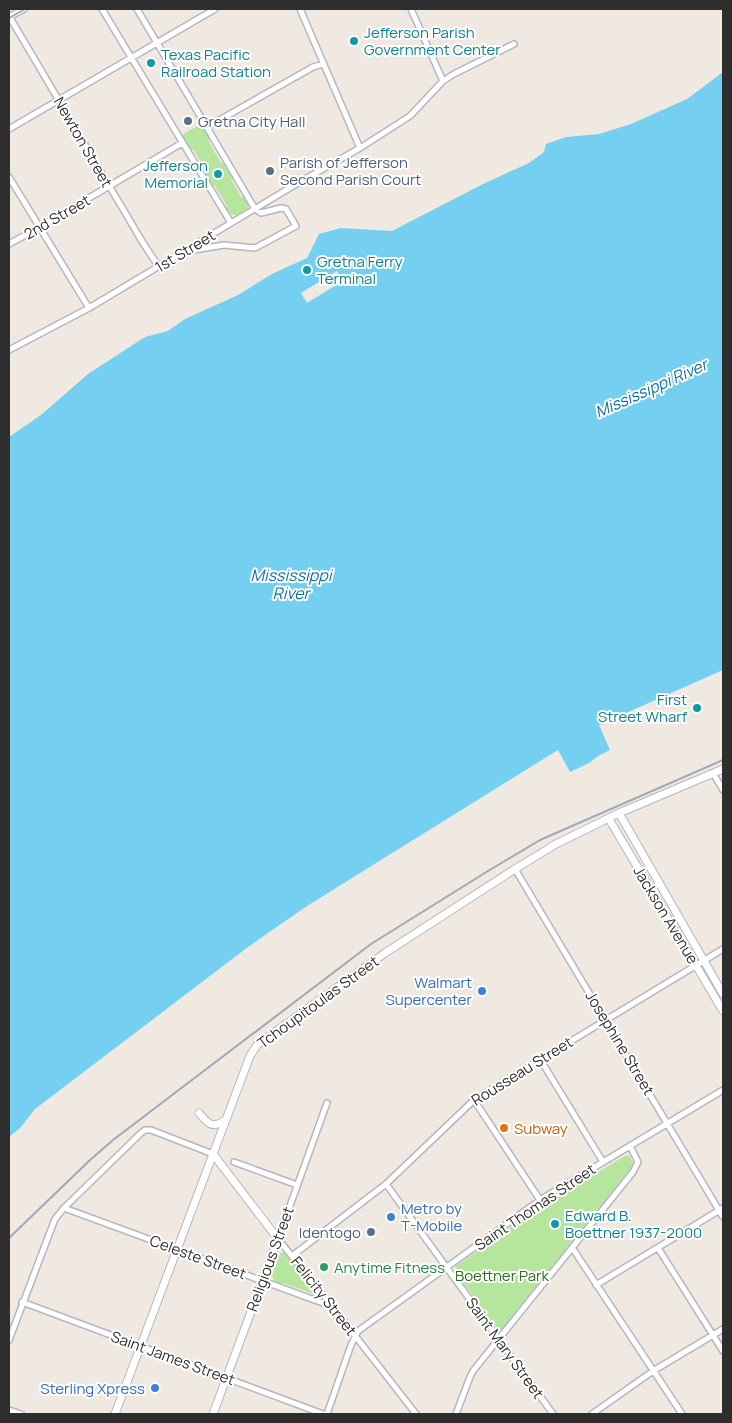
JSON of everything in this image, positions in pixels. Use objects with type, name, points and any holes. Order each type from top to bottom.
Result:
[{"type":"street","points":[[9,17],[24,9]]},
{"type":"street","points":[[102,9],[231,223]]},
{"type":"street","points":[[137,9],[255,209],[261,213],[282,208],[286,209],[296,226],[255,248],[224,245],[184,252]]},
{"type":"street","points":[[9,129],[215,9]]},
{"type":"street","points":[[300,9],[360,148]]},
{"type":"street","points":[[411,9],[443,81]]},
{"type":"street","name":"Newton Street","points":[[9,17],[158,267]]},
{"type":"street","name":"1st Street","points":[[9,350],[89,308],[360,148],[410,116],[443,81],[514,44]]},
{"type":"street","points":[[207,127],[313,67],[323,64]]},
{"type":"street","name":"2nd Street","points":[[9,244],[182,143]]},
{"type":"street","points":[[9,176],[89,308]]},
{"type":"street","name":"Tchoupitoulas Street","points":[[115,1414],[250,1056],[257,1045],[385,953],[556,844],[619,813],[723,769]]},
{"type":"street","points":[[713,773],[723,790]]},
{"type":"street","name":"Jackson Avenue","points":[[619,813],[723,994]]},
{"type":"street","name":"Jackson Avenue","points":[[609,819],[723,1011]]},
{"type":"street","name":"Josephine Street","points":[[515,869],[721,1210],[723,1217]]},
{"type":"street","name":"Rousseau Street","points":[[292,1256],[386,1184],[474,1100],[723,949]]},
{"type":"street","points":[[540,1059],[602,1162]]},
{"type":"street","name":"Saint Thomas Street","points":[[355,1336],[358,1331],[540,1200],[723,1090]]},
{"type":"street","points":[[474,1100],[540,1200]]},
{"type":"street","name":"Religious Street","points":[[213,1414],[327,1102]]},
{"type":"street","points":[[198,1113],[206,1123],[214,1125],[219,1125],[226,1120]]},
{"type":"street","points":[[9,1340],[55,1219],[141,1133],[145,1130],[151,1130],[213,1154]]},
{"type":"street","points":[[456,1414],[470,1377],[498,1339],[573,1249],[637,1166],[637,1158],[630,1146]]},
{"type":"street","name":"Felicity Street","points":[[213,1154],[416,1414]]},
{"type":"street","points":[[234,1162],[297,1185]]},
{"type":"street","name":"Saint Mary Street","points":[[386,1184],[553,1414]]},
{"type":"street","name":"Celeste Street","points":[[64,1208],[332,1306]]},
{"type":"street","points":[[596,1285],[721,1210]]},
{"type":"street","points":[[658,1248],[723,1351]]},
{"type":"street","points":[[573,1249],[682,1414]]},
{"type":"street","name":"Saint James Street","points":[[22,1302],[325,1414]]},
{"type":"street","points":[[592,1414],[653,1371],[723,1329]]},
{"type":"street","points":[[325,1414],[355,1336]]},
{"type":"street","points":[[9,1410],[21,1414]]},
{"type":"green space","points":[[201,124],[213,141],[208,140],[221,163],[227,165],[236,180],[231,179],[241,197],[247,198],[248,208],[241,214],[232,214],[223,207],[228,208],[215,186],[209,184],[200,170],[206,171],[194,150],[188,148],[180,136]]},
{"type":"green space","name":"Boettner Park","points":[[627,1155],[633,1162],[631,1168],[502,1329],[497,1329],[455,1271],[456,1266],[543,1204]]},
{"type":"green space","points":[[284,1252],[316,1293],[314,1297],[311,1293],[273,1281],[274,1278],[271,1277],[280,1253]]},
{"type":"water","name":"Mississippi River","points":[[723,72],[723,670],[599,725],[610,750],[589,763],[570,772],[558,750],[307,906],[248,947],[35,1109],[20,1128],[9,1137],[9,437],[41,415],[88,374],[145,337],[168,331],[185,319],[238,295],[272,274],[307,258],[319,234],[341,228],[392,231],[485,183],[529,163],[544,152],[546,144],[566,137],[599,134],[631,124],[687,99]]},
{"type":"pier","points":[[337,271],[343,281],[307,303],[301,293]]},
{"type":"railway","points":[[9,18],[25,9]]},
{"type":"railway","points":[[9,1238],[113,1140],[371,944],[540,840],[723,760]]},
{"type":"place","name":"Jefferson Parish Government Center","points":[[354,41]]},
{"type":"place","name":"Texas Pacific Railroad Station","points":[[151,63]]},
{"type":"place","name":"Gretna City Hall","points":[[188,121]]},
{"type":"place","name":"Parish of Jefferson Second Parish Court","points":[[270,171]]},
{"type":"place","name":"Jefferson Memorial","points":[[218,174]]},
{"type":"place","name":"Gretna Ferry Terminal","points":[[307,270]]},
{"type":"place","name":"First Street Wharf","points":[[697,708]]},
{"type":"place","name":"Walmart Supercenter","points":[[482,991]]},
{"type":"place","name":"Subway","points":[[504,1128]]},
{"type":"place","name":"Metro by T-Mobile","points":[[391,1217]]},
{"type":"place","name":"Edward B. Boettner 1937-2000","points":[[555,1224]]},
{"type":"place","name":"Identogo","points":[[371,1232]]},
{"type":"place","name":"Anytime Fitness","points":[[324,1267]]},
{"type":"place","name":"Sterling Xpress","points":[[155,1388]]}]
